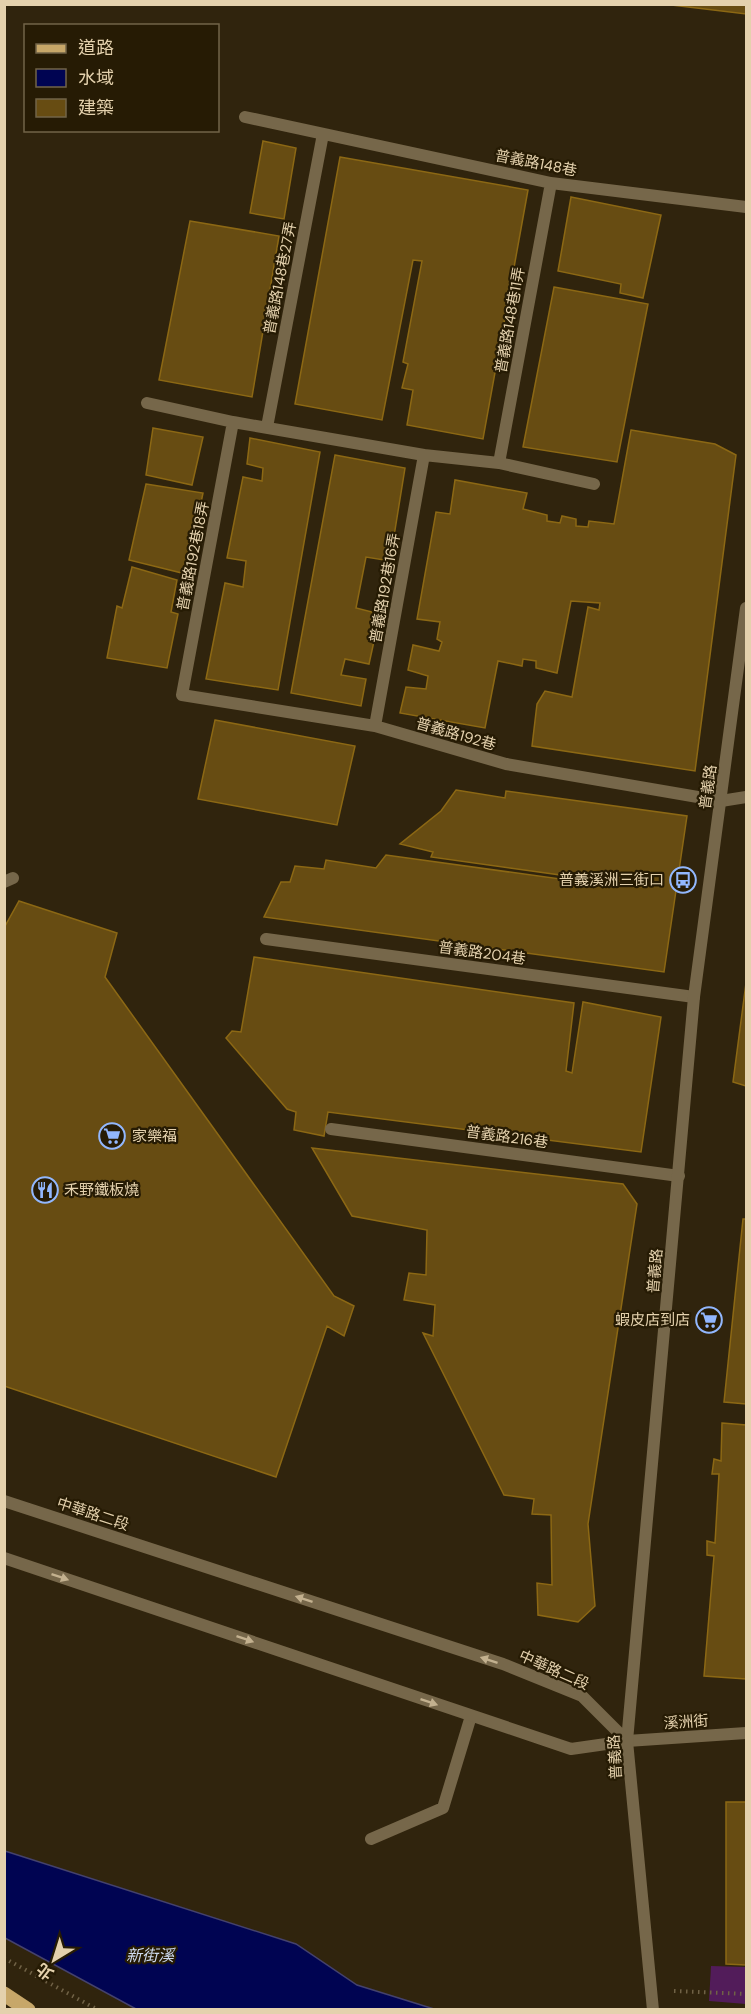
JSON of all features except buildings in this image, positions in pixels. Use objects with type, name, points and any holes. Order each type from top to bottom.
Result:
[{"type":"main road","points":[[4,1994],[27,2010]]},
{"type":"street","name":"普義路148巷","points":[[245,117],[551,183],[747,207]]},
{"type":"street","name":"普義路148巷27弄","points":[[267,427],[323,134]]},
{"type":"street","name":"普義路148巷11弄","points":[[499,463],[551,183]]},
{"type":"street","points":[[147,403],[233,422],[424,455],[499,463],[594,484]]},
{"type":"street","name":"普義路192巷18弄","points":[[182,695],[233,422]]},
{"type":"street","name":"普義路192巷16弄","points":[[375,726],[424,455]]},
{"type":"street","name":"普義路","points":[[652,2010],[652,1989],[627,1741],[694,998],[747,608]]},
{"type":"street","name":"普義路192巷","points":[[182,695],[375,726],[506,764],[721,801],[747,797]]},
{"type":"street","name":"普義路204巷","points":[[266,939],[694,998]]},
{"type":"street","name":"普義路216巷","points":[[331,1129],[679,1176]]},
{"type":"street","name":"中華路二段","points":[[4,1501],[503,1664],[582,1696],[627,1741]]},
{"type":"street","points":[[4,1558],[571,1749],[627,1741]]},
{"type":"street","points":[[371,1839],[443,1808],[471,1716]]},
{"type":"street","name":"溪洲街","points":[[627,1741],[747,1733]]},
{"type":"path","points":[[4,1958],[98,2010]]},
{"type":"path","points":[[652,1989],[747,1994]]},
{"type":"shaded area","points":[[711,1966],[746,1967],[746,2004],[709,2001]]},
{"type":"water","name":"新街溪","points":[[5,1851],[296,1944],[357,1985],[434,2009],[136,2009],[5,1938]]},
{"type":"place","name":"普義溪洲三街口","points":[[683,880]]},
{"type":"place","name":"家樂福","points":[[112,1136]]},
{"type":"place","name":"禾野鐵板燒","points":[[45,1190]]},
{"type":"place","name":"蝦皮店到店","points":[[709,1320]]}]
